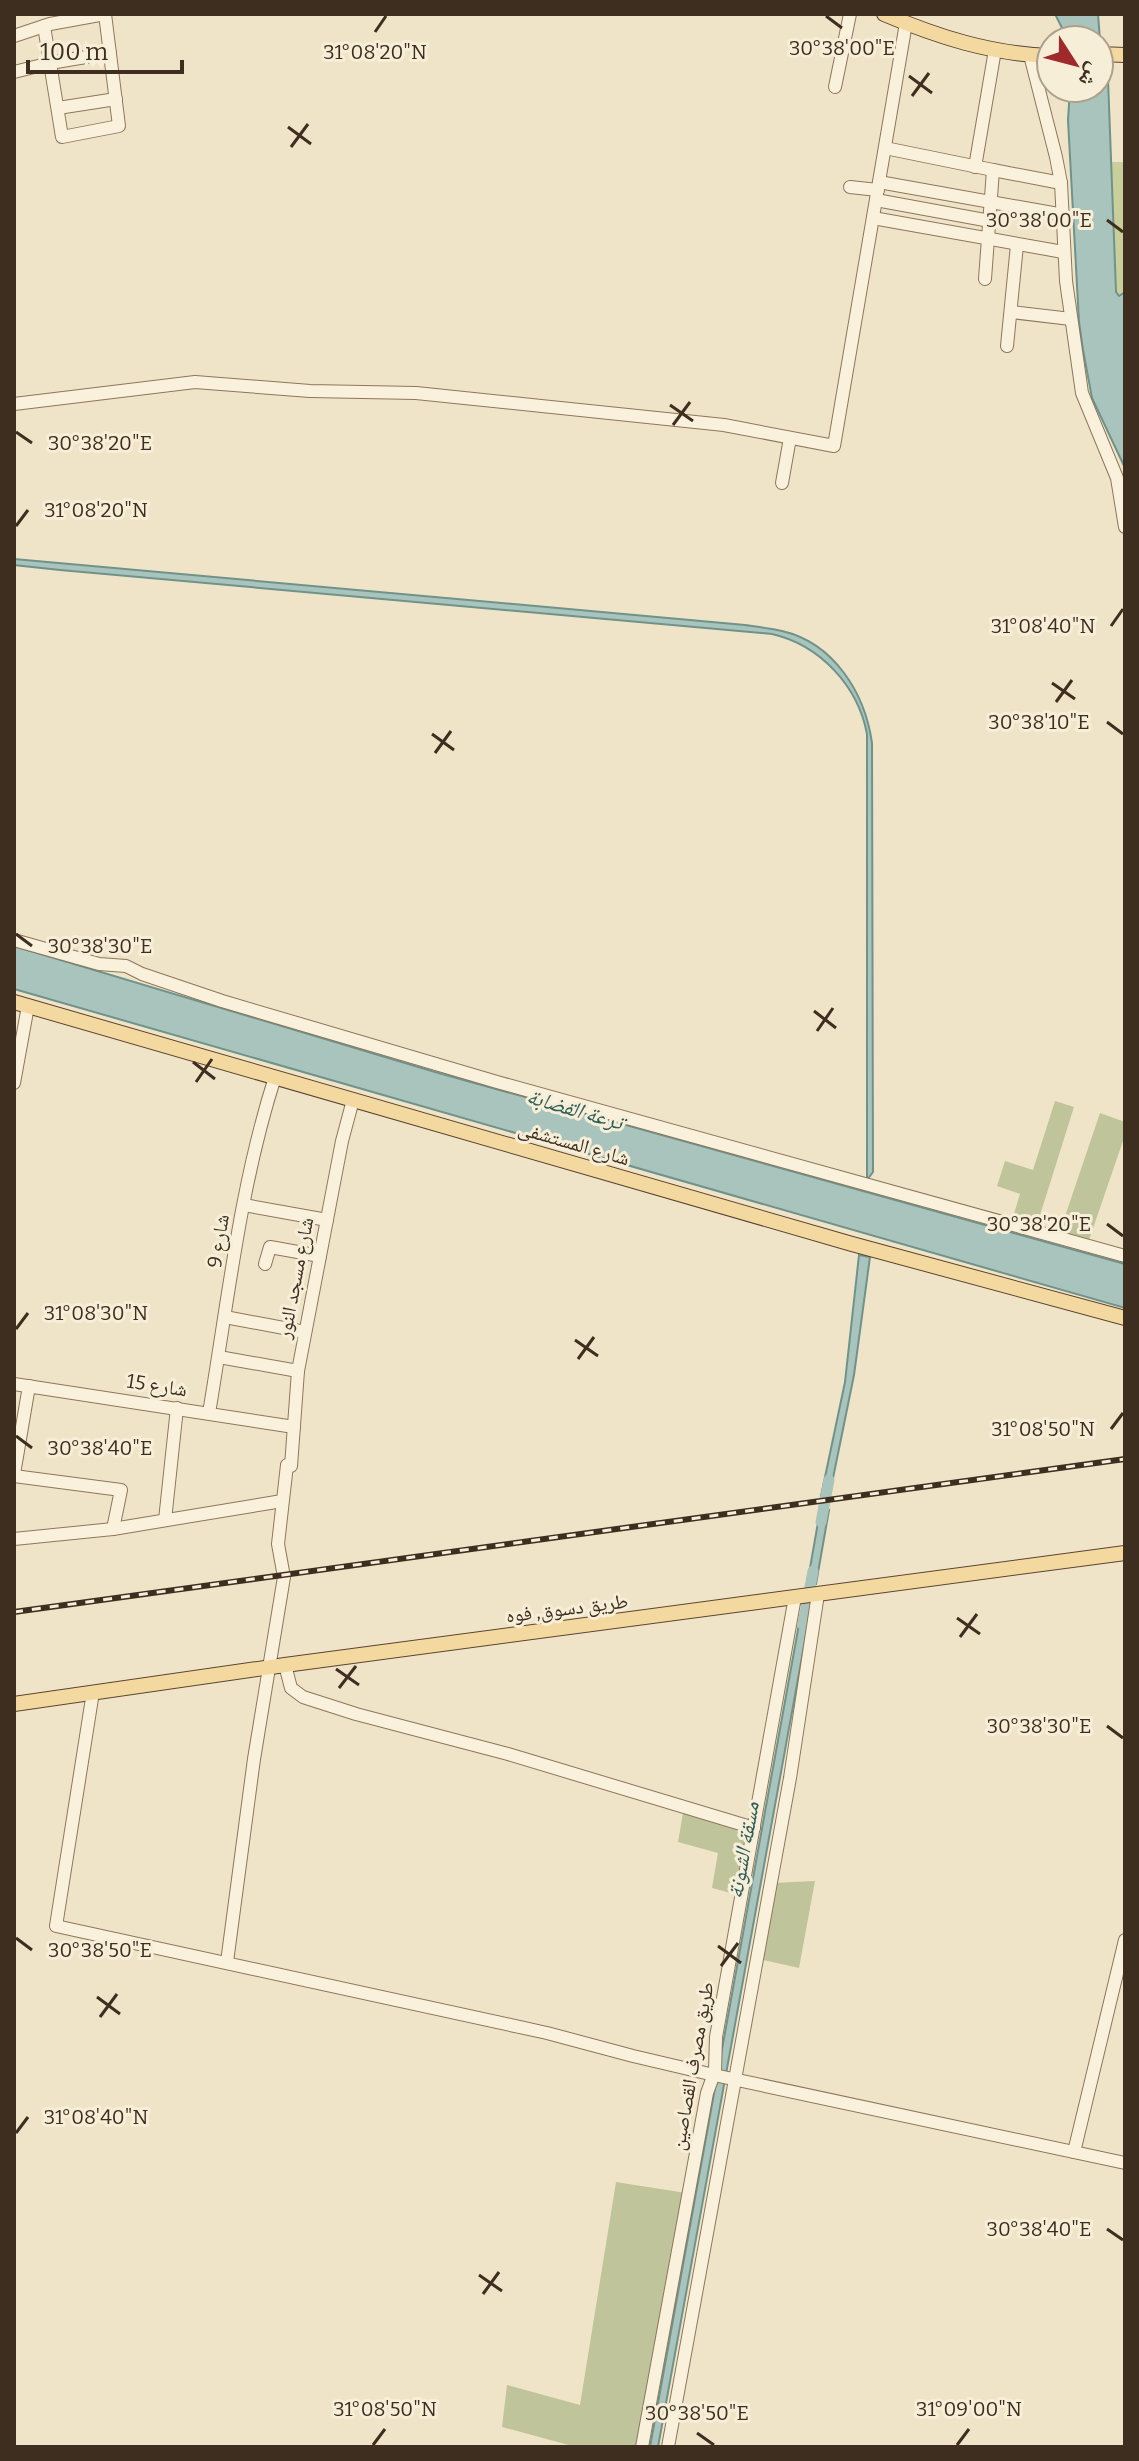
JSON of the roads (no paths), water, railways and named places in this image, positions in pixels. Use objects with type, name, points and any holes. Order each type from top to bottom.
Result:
[{"type":"main road","points":[[884,14],[945,38],[1035,55]]},
{"type":"main road","name":"شارع المستشفى","points":[[21,1004],[852,1244],[1125,1318]]},
{"type":"main road","name":"طريق دسوق, فوه","points":[[14,1704],[1125,1553]]},
{"type":"street","points":[[14,36],[44,26],[105,14],[119,126],[62,137],[44,26]]},
{"type":"street","points":[[835,87],[850,14]]},
{"type":"street","points":[[14,404],[206,382],[310,391],[457,396],[724,425],[834,446],[906,23]]},
{"type":"street","points":[[975,167],[995,50]]},
{"type":"street","points":[[14,72],[110,53]]},
{"type":"street","points":[[1030,55],[1061,183],[1063,252],[1082,393],[1117,478],[1125,527]]},
{"type":"street","points":[[58,108],[116,99]]},
{"type":"street","points":[[885,148],[1061,183]]},
{"type":"street","points":[[985,279],[993,170]]},
{"type":"street","points":[[850,187],[991,203],[1064,215]]},
{"type":"street","points":[[878,191],[990,221]]},
{"type":"street","points":[[873,218],[1063,252]]},
{"type":"street","points":[[1007,346],[1017,245]]},
{"type":"street","points":[[1011,312],[1071,319]]},
{"type":"street","points":[[782,483],[790,438]]},
{"type":"street","points":[[14,940],[99,964],[126,966],[222,1001],[497,1082],[1125,1256]]},
{"type":"street","points":[[14,1083],[21,1004]]},
{"type":"street","name":"شارع 9","points":[[209,1413],[254,1152],[275,1077]]},
{"type":"street","name":"شارع مسجد النور","points":[[227,1962],[235,1891],[277,1666],[284,1577],[278,1544],[294,1427],[298,1371],[342,1141],[353,1100]]},
{"type":"street","points":[[244,1205],[327,1220]]},
{"type":"street","points":[[265,1264],[270,1247],[320,1256]]},
{"type":"street","points":[[225,1317],[305,1332]]},
{"type":"street","points":[[219,1357],[298,1371]]},
{"type":"street","name":"شارع 15","points":[[14,1384],[294,1427]]},
{"type":"street","points":[[29,1386],[14,1475],[121,1490],[113,1529]]},
{"type":"street","points":[[165,1520],[177,1408]]},
{"type":"street","points":[[14,1539],[113,1529],[282,1501]]},
{"type":"street","points":[[668,2447],[794,1752],[818,1594]]},
{"type":"street","name":"طريق مصرف القصاصين","points":[[642,2447],[707,2093],[714,2075],[716,2037],[795,1597]]},
{"type":"street","points":[[277,1666],[291,1688],[303,1697],[508,1754],[753,1834],[777,1846]]},
{"type":"street","points":[[93,1692],[56,1926],[547,2033],[714,2075],[1125,2163]]},
{"type":"street","points":[[768,1748],[794,1752]]},
{"type":"street","points":[[1074,2152],[1125,1940]]},
{"type":"water","points":[[1055,14],[1098,14],[1099,24],[1060,24]]},
{"type":"water","points":[[1069,104],[1109,104],[1116,292],[1119,296],[1125,292],[1125,468],[1092,398],[1083,350]]},
{"type":"water","points":[[14,559],[745,625],[782,631],[801,637],[817,647],[844,673],[854,689],[872,743],[873,1172],[867,1180],[867,734],[846,684],[821,658],[789,639],[772,634],[60,570],[14,565]]},
{"type":"water","points":[[14,946],[435,1072],[1125,1264],[1125,1308],[14,989]]},
{"type":"water","points":[[859,1255],[870,1257],[854,1375],[831,1488],[829,1495],[821,1496],[845,1382]]},
{"type":"water","points":[[829,1510],[816,1584],[807,1585],[820,1511]]},
{"type":"water","points":[[801,1613],[810,1613],[658,2447],[650,2447]]},
{"type":"waterway","name":"مسقة الشونة","points":[[821,1522],[829,1480]]},
{"type":"waterway","name":"مسقة الشونة","points":[[803,1625],[813,1571]]},
{"type":"railway","points":[[14,1612],[1125,1459]]},
{"type":"water label","name":"ترعة القضابة","points":[[575,1109]]}]
